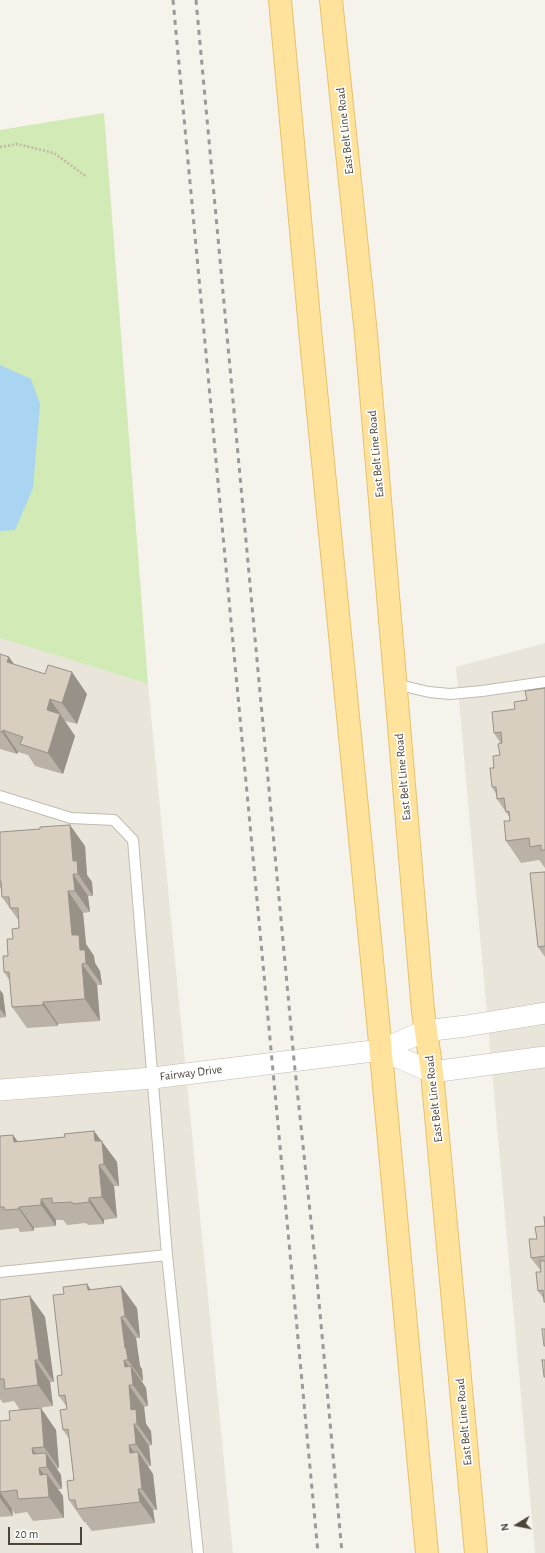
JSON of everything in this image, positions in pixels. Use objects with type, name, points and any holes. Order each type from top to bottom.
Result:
[{"type":"main road","points":[[280,0],[311,340],[381,1050],[427,1553]]},
{"type":"main road","name":"East Belt Line Road","points":[[331,0],[366,334],[426,1030],[432,1072],[476,1553]]},
{"type":"street","name":"Fairway Drive","points":[[0,1090],[153,1078],[381,1050],[426,1030],[466,1026],[545,1013]]},
{"type":"street","points":[[381,1050],[432,1072],[545,1057]]},
{"type":"lane","points":[[395,684],[429,692],[450,694],[545,682]]},
{"type":"lane","points":[[0,796],[71,818],[114,820],[133,840],[167,1255],[198,1553]]},
{"type":"lane","points":[[0,1272],[167,1255]]},
{"type":"path","points":[[0,148],[17,144],[54,153],[87,177]]},
{"type":"shaded area","points":[[0,638],[148,684],[233,1553],[0,1553]]},
{"type":"shaded area","points":[[545,643],[545,1553],[535,1553],[456,667]]},
{"type":"green space","points":[[104,113],[148,684],[0,638],[0,130]]},
{"type":"water","points":[[0,365],[31,379],[40,404],[33,488],[15,530],[0,531]]},
{"type":"building","points":[[0,654],[9,657],[7,662],[45,674],[48,665],[72,672],[62,703],[50,699],[47,710],[60,714],[48,753],[20,744],[23,737],[3,730],[0,732]]},
{"type":"building","points":[[545,688],[545,850],[541,850],[541,845],[530,847],[529,838],[506,841],[504,821],[510,821],[509,811],[506,812],[504,798],[497,799],[496,787],[492,787],[490,768],[494,768],[493,756],[500,755],[498,744],[502,743],[501,732],[494,733],[492,712],[515,709],[514,702],[527,700],[525,691]]},
{"type":"building","points":[[70,825],[73,861],[77,861],[78,874],[73,874],[75,891],[68,891],[72,935],[79,935],[80,950],[85,950],[86,963],[82,964],[85,999],[43,1002],[43,1005],[12,1007],[9,972],[4,972],[3,956],[8,956],[7,939],[13,939],[12,929],[19,928],[18,908],[10,908],[9,897],[2,897],[0,881],[0,832]]},
{"type":"building","points":[[545,872],[545,946],[538,947],[530,873]]},
{"type":"building","points":[[94,1131],[95,1141],[102,1141],[104,1164],[99,1165],[102,1197],[89,1198],[89,1202],[73,1204],[72,1202],[52,1203],[52,1198],[41,1199],[41,1205],[19,1207],[19,1209],[5,1210],[4,1207],[0,1207],[0,1136],[13,1135],[14,1142],[65,1137],[64,1134]]},
{"type":"building","points":[[545,1226],[545,1256],[531,1258],[529,1239],[537,1239],[535,1227]]},
{"type":"building","points":[[540,1261],[545,1261],[545,1302],[543,1290],[538,1291],[536,1272],[541,1272]]},
{"type":"building","points":[[87,1284],[88,1290],[121,1286],[125,1316],[121,1317],[128,1360],[124,1360],[125,1367],[131,1366],[133,1385],[129,1385],[131,1410],[136,1409],[137,1424],[134,1424],[136,1444],[129,1445],[130,1453],[138,1452],[142,1489],[138,1489],[140,1502],[77,1509],[75,1500],[69,1500],[67,1481],[74,1480],[68,1429],[63,1430],[60,1410],[67,1409],[65,1395],[59,1396],[57,1376],[62,1375],[53,1295],[64,1294],[63,1287]]},
{"type":"building","points":[[30,1296],[39,1360],[35,1360],[38,1385],[5,1389],[4,1379],[0,1379],[0,1300]]},
{"type":"building","points":[[542,1329],[545,1329],[545,1346],[544,1346]]},
{"type":"building","points":[[542,1360],[545,1360],[545,1377],[544,1377]]},
{"type":"building","points":[[41,1408],[44,1447],[32,1448],[33,1454],[46,1453],[47,1467],[39,1468],[40,1475],[47,1474],[49,1497],[18,1499],[17,1490],[0,1492],[0,1421],[10,1420],[9,1411]]},
{"type":"railway","points":[[173,0],[318,1553]]},
{"type":"railway","points":[[196,0],[294,1060],[316,1269],[342,1553]]}]
